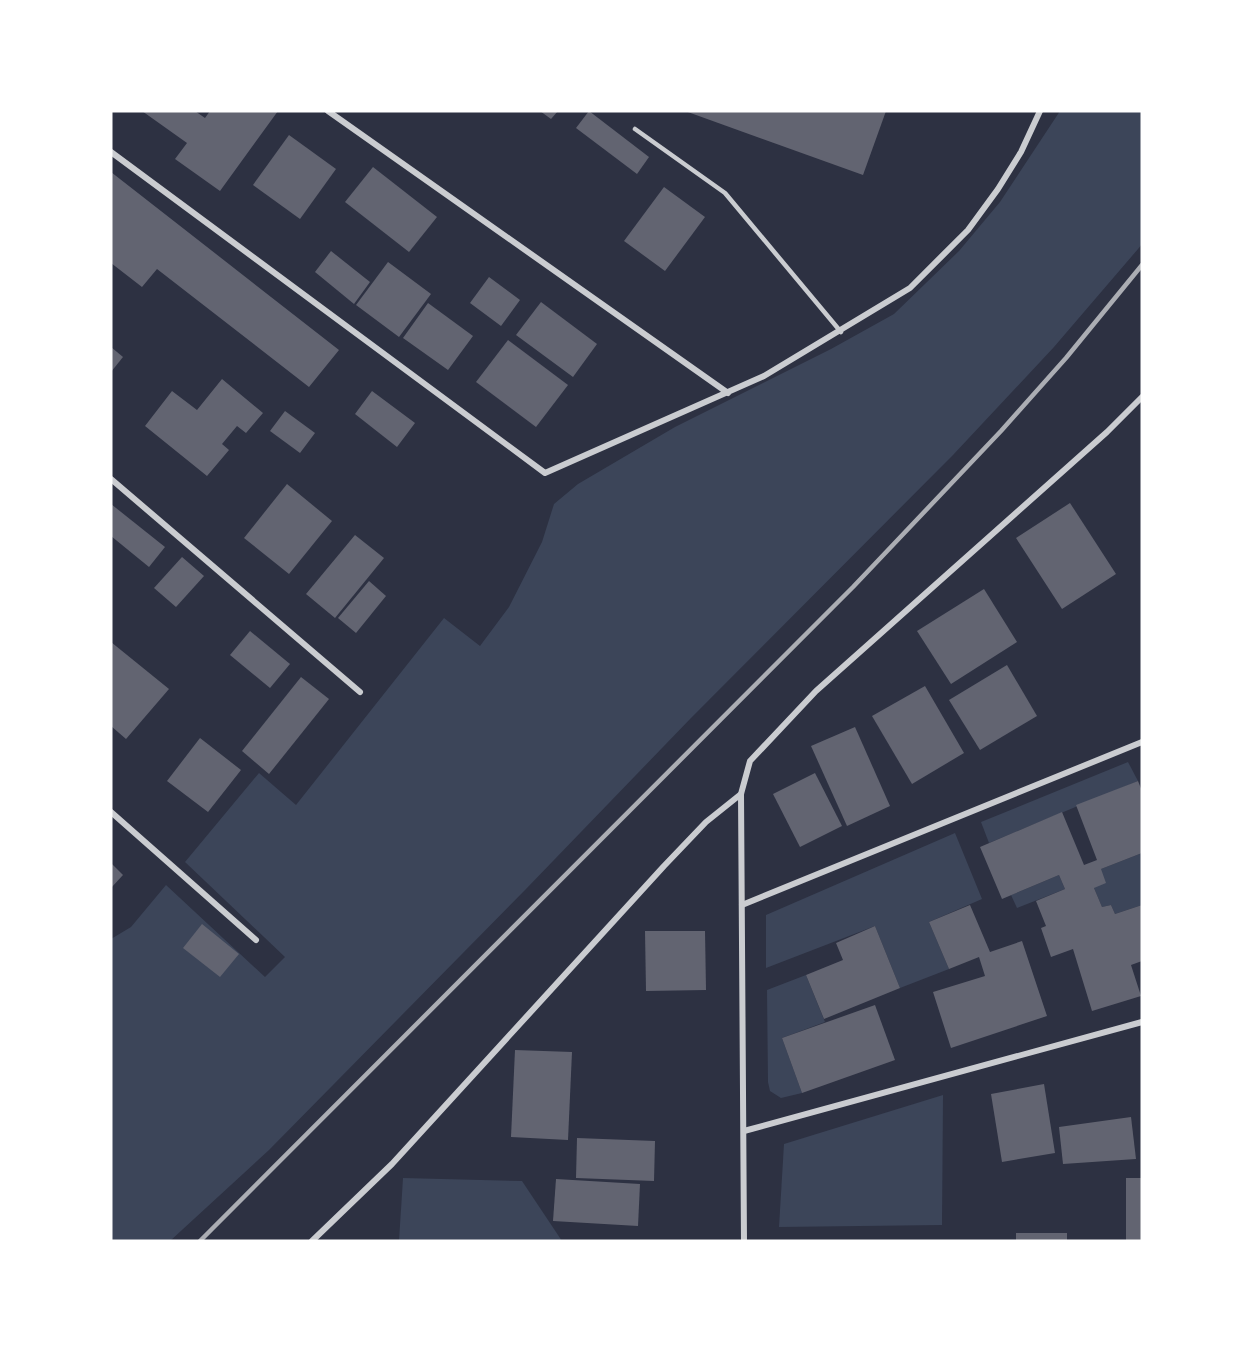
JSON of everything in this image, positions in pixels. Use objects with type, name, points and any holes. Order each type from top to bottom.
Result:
[{"type":"street","points":[[328,111],[728,393]]},
{"type":"street","points":[[111,152],[545,473],[764,376],[841,332],[910,288],[968,230],[999,189],[1021,152],[1040,111]]},
{"type":"street","points":[[744,1241],[741,794],[750,761],[816,691],[1107,432],[1142,397]]},
{"type":"street","points":[[111,479],[360,692]]},
{"type":"street","points":[[742,905],[1142,742]]},
{"type":"street","points":[[312,1241],[392,1164],[706,822],[741,794]]},
{"type":"street","points":[[111,812],[255,940]]},
{"type":"street","points":[[744,1131],[1142,1022]]},
{"type":"lane","points":[[635,129],[725,193],[841,332]]},
{"type":"shaded area","points":[[1060,111],[1142,111],[1142,244],[1138,249],[1054,347],[953,455],[691,718],[269,1150],[170,1241],[111,1241],[111,939],[131,927],[166,885],[265,977],[285,957],[185,862],[259,773],[296,805],[444,618],[480,646],[509,607],[542,542],[554,504],[578,484],[675,427],[831,349],[894,314],[959,251],[1000,202]]},
{"type":"shaded area","points":[[1128,762],[1138,781],[989,843],[981,822]]},
{"type":"shaded area","points":[[955,833],[982,899],[929,922],[949,969],[900,988],[875,926],[766,968],[766,915]]},
{"type":"shaded area","points":[[1142,853],[1142,905],[1115,914],[1111,905],[1102,907],[1094,888],[1101,869]]},
{"type":"shaded area","points":[[1059,875],[1065,889],[1017,908],[1011,895]]},
{"type":"shaded area","points":[[806,975],[825,1022],[782,1038],[802,1093],[781,1098],[770,1091],[768,1082],[767,990]]},
{"type":"shaded area","points":[[943,1095],[942,1225],[779,1227],[784,1144]]},
{"type":"shaded area","points":[[403,1178],[522,1181],[562,1241],[399,1241]]},
{"type":"building","points":[[142,111],[195,111],[205,118],[210,111],[278,111],[220,191],[175,159],[187,143]]},
{"type":"building","points":[[540,111],[558,111],[551,119]]},
{"type":"building","points":[[589,111],[649,157],[637,174],[576,128]]},
{"type":"building","points":[[685,111],[886,111],[863,175]]},
{"type":"building","points":[[289,135],[336,169],[300,219],[253,185]]},
{"type":"building","points":[[373,167],[437,217],[409,252],[345,202]]},
{"type":"building","points":[[111,172],[339,350],[309,387],[157,269],[142,287],[111,263]]},
{"type":"building","points":[[664,187],[705,217],[665,271],[624,241]]},
{"type":"building","points":[[331,251],[370,282],[354,304],[315,272]]},
{"type":"building","points":[[388,262],[431,294],[399,337],[356,305]]},
{"type":"building","points":[[489,277],[520,300],[501,326],[470,303]]},
{"type":"building","points":[[541,302],[597,344],[573,377],[516,335]]},
{"type":"building","points":[[428,303],[473,336],[448,370],[403,338]]},
{"type":"building","points":[[508,340],[568,385],[536,427],[476,382]]},
{"type":"building","points":[[111,347],[123,357],[111,372]]},
{"type":"building","points":[[222,379],[263,413],[246,433],[237,426],[222,444],[229,450],[207,476],[145,426],[172,391],[197,410]]},
{"type":"building","points":[[372,391],[415,423],[397,447],[355,414]]},
{"type":"building","points":[[285,411],[315,433],[300,453],[270,431]]},
{"type":"building","points":[[287,484],[332,521],[289,574],[244,538]]},
{"type":"building","points":[[1070,503],[1116,574],[1062,609],[1016,538]]},
{"type":"building","points":[[111,504],[165,547],[149,567],[111,536]]},
{"type":"building","points":[[355,535],[384,558],[335,618],[306,594]]},
{"type":"building","points":[[182,557],[204,576],[176,607],[154,588]]},
{"type":"building","points":[[369,581],[386,596],[356,633],[338,618]]},
{"type":"building","points":[[984,589],[1017,642],[951,684],[917,631]]},
{"type":"building","points":[[250,631],[290,664],[270,688],[230,655]]},
{"type":"building","points":[[111,642],[169,689],[126,739],[111,726]]},
{"type":"building","points":[[1007,665],[1037,716],[980,750],[949,700]]},
{"type":"building","points":[[301,677],[329,699],[269,774],[242,751]]},
{"type":"building","points":[[925,686],[964,753],[912,784],[872,716]]},
{"type":"building","points":[[855,727],[890,806],[847,826],[811,746]]},
{"type":"building","points":[[200,738],[241,770],[208,812],[167,781]]},
{"type":"building","points":[[815,773],[842,826],[800,847],[773,794]]},
{"type":"building","points":[[1138,781],[1142,791],[1142,853],[1101,869],[1106,883],[1094,888],[1102,907],[1111,905],[1115,914],[1142,905],[1142,961],[1131,965],[1141,996],[1092,1011],[1073,949],[1051,957],[1041,928],[1046,926],[1036,901],[1065,889],[1059,875],[1002,899],[980,847],[1062,812],[1084,865],[1097,860],[1076,805]]},
{"type":"building","points":[[111,863],[123,875],[111,888]]},
{"type":"building","points":[[970,905],[990,952],[1022,941],[1047,1016],[951,1048],[933,992],[985,976],[979,957],[949,969],[929,922]]},
{"type":"building","points":[[202,924],[239,954],[220,977],[183,948]]},
{"type":"building","points":[[875,926],[900,988],[824,1019],[806,975],[843,960],[836,943]]},
{"type":"building","points":[[645,931],[705,931],[706,990],[646,991]]},
{"type":"building","points":[[875,1005],[895,1060],[802,1093],[782,1038]]},
{"type":"building","points":[[515,1050],[572,1052],[568,1140],[511,1137]]},
{"type":"building","points":[[1044,1084],[1055,1153],[1002,1162],[991,1094]]},
{"type":"building","points":[[1131,1117],[1136,1159],[1063,1164],[1059,1127]]},
{"type":"building","points":[[577,1138],[655,1141],[654,1181],[576,1178]]},
{"type":"building","points":[[1126,1178],[1142,1178],[1142,1241],[1126,1241]]},
{"type":"building","points":[[556,1179],[640,1184],[638,1226],[553,1221]]},
{"type":"building","points":[[1016,1233],[1067,1233],[1067,1241],[1016,1241]]},
{"type":"railway","points":[[200,1241],[853,587],[1001,431],[1066,358],[1142,265]]}]
